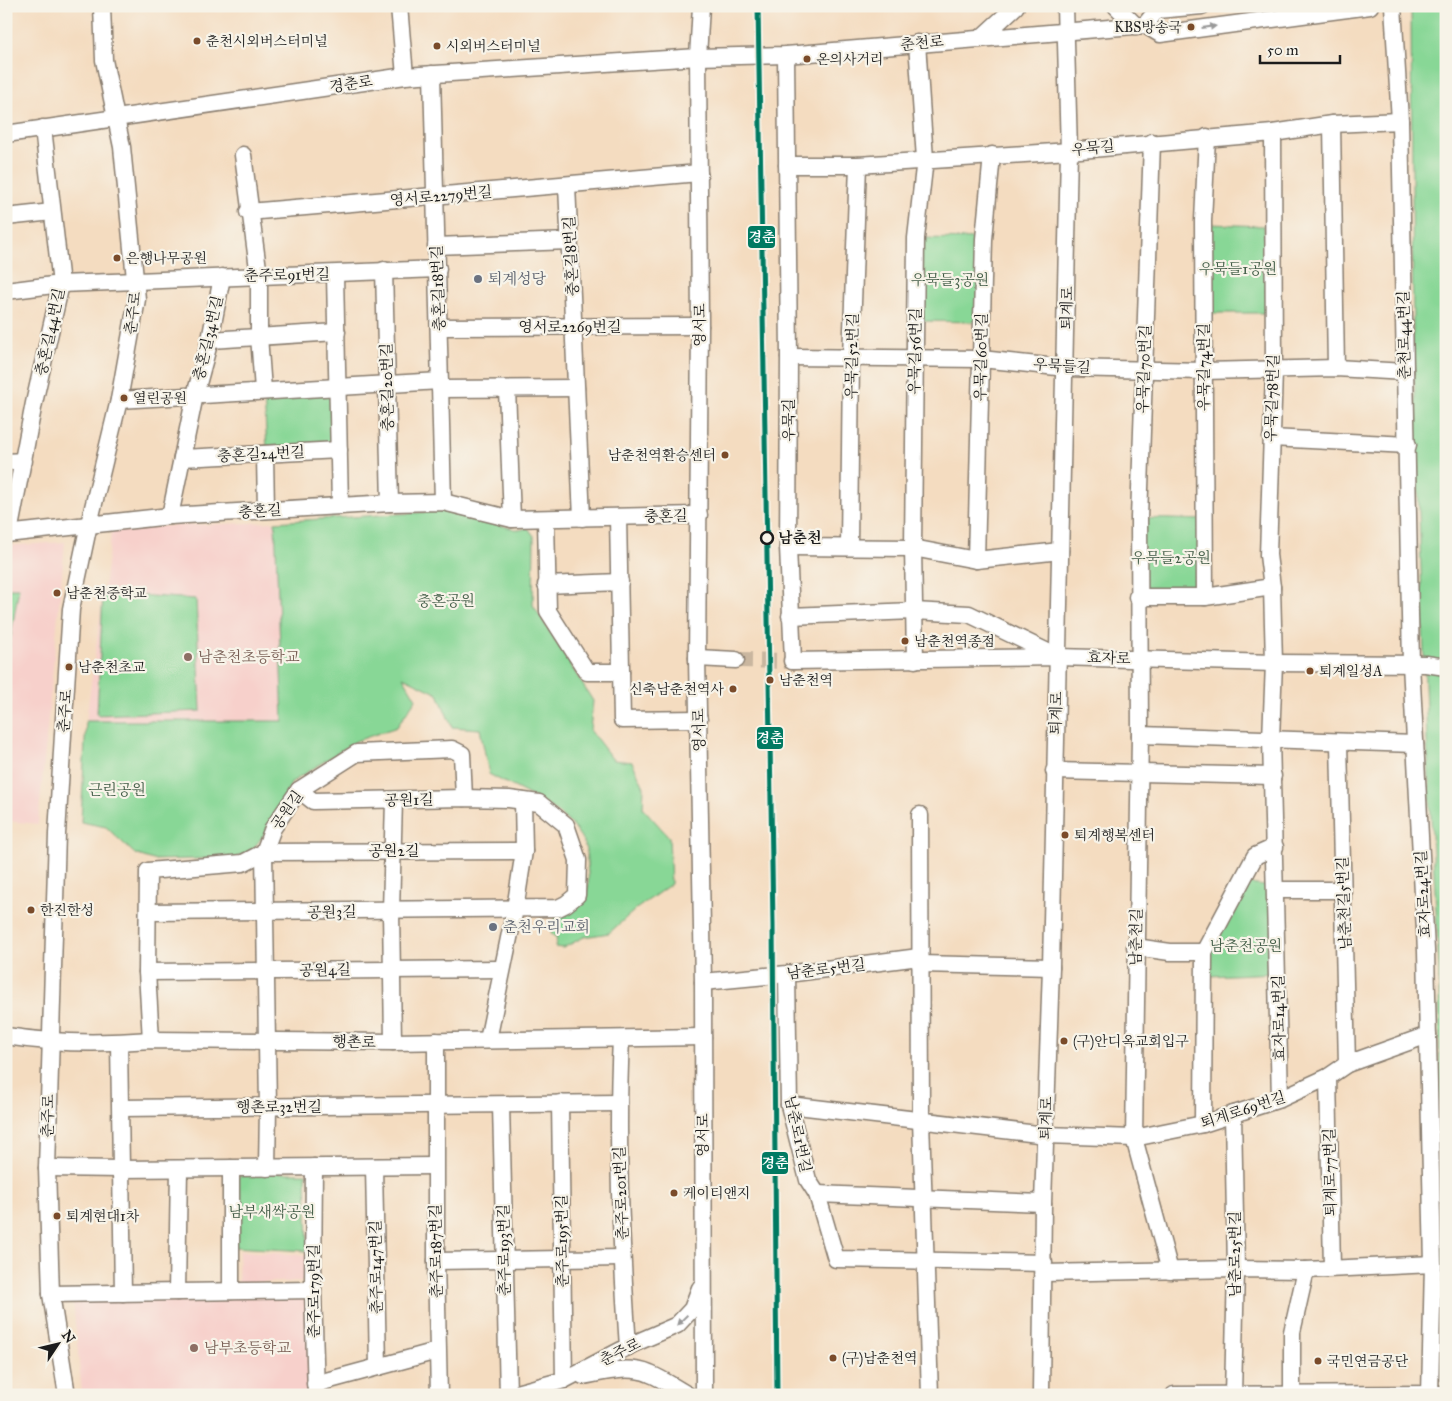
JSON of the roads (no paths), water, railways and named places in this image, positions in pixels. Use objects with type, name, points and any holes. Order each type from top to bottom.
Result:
[{"type":"street","name":"춘주로","points":[[67,1395],[51,1294],[47,1168],[57,834],[71,609],[119,400],[137,299],[137,282],[122,147],[104,60],[102,6]]},
{"type":"street","points":[[399,6],[405,76]]},
{"type":"street","name":"영서로","points":[[701,6],[698,57],[700,326],[697,658],[704,982],[704,1395]]},
{"type":"street","points":[[980,39],[1016,6]]},
{"type":"street","name":"퇴계로","points":[[1041,1395],[1044,1268],[1043,1203],[1066,368],[1069,150],[1065,6]]},
{"type":"street","points":[[1116,6],[1141,25],[1157,10],[1202,6]]},
{"type":"street","name":"춘천로","points":[[698,57],[786,54],[1141,25],[1160,34],[1370,6]]},
{"type":"street","name":"춘천로44번길","points":[[1393,6],[1400,122],[1405,372],[1419,664]]},
{"type":"street","name":"우묵길56번길","points":[[915,660],[913,548],[916,238],[925,159],[916,43]]},
{"type":"street","name":"우묵길","points":[[786,54],[789,358],[788,548],[792,661]]},
{"type":"street","name":"경춘로","points":[[6,134],[405,76],[698,57]]},
{"type":"street","name":"충혼길18번길","points":[[432,74],[443,502]]},
{"type":"street","name":"우묵길","points":[[787,165],[858,165],[1273,133],[1332,124],[1400,122]]},
{"type":"street","points":[[1332,124],[1336,368]]},
{"type":"street","name":"충혼길44번길","points":[[8,534],[61,284],[43,128]]},
{"type":"street","name":"우묵길78번길","points":[[1273,133],[1274,371],[1268,555],[1272,586],[1274,663]]},
{"type":"street","name":"우묵길74번길","points":[[1205,597],[1203,221],[1207,137]]},
{"type":"street","name":"우묵길70번길","points":[[1139,659],[1138,597],[1152,142]]},
{"type":"street","points":[[243,155],[248,212],[258,276],[258,336],[263,390]]},
{"type":"street","name":"우묵길60번길","points":[[976,560],[984,239],[992,155]]},
{"type":"street","name":"우묵길52번길","points":[[848,547],[851,358],[858,165]]},
{"type":"street","name":"영서로2279번길","points":[[248,212],[699,173]]},
{"type":"street","name":"충혼길8번길","points":[[567,185],[582,518]]},
{"type":"street","points":[[6,217],[52,212]]},
{"type":"street","points":[[436,246],[570,241]]},
{"type":"street","name":"춘주로91번길","points":[[6,290],[61,284],[222,277],[335,275],[384,270],[438,270]]},
{"type":"street","name":"충혼길20번길","points":[[384,270],[390,503]]},
{"type":"street","points":[[335,275],[340,506]]},
{"type":"street","name":"충혼길34번길","points":[[170,516],[195,395],[210,340],[222,277]]},
{"type":"street","name":"영서로2269번길","points":[[439,327],[700,326]]},
{"type":"street","points":[[210,340],[337,332]]},
{"type":"street","name":"우묵들길","points":[[789,358],[915,357],[981,359],[1066,368],[1144,370],[1274,371],[1336,368],[1405,372]]},
{"type":"street","points":[[119,400],[387,383],[507,389],[576,388]]},
{"type":"street","points":[[507,389],[512,520]]},
{"type":"street","points":[[1271,438],[1408,445]]},
{"type":"street","name":"충혼길24번길","points":[[182,458],[339,450]]},
{"type":"street","points":[[265,455],[266,510]]},
{"type":"street","points":[[6,462],[24,461]]},
{"type":"street","name":"충혼길","points":[[8,534],[170,516],[390,503],[443,502],[512,520],[699,515]]},
{"type":"street","points":[[618,517],[622,720],[699,719]]},
{"type":"street","points":[[546,520],[548,611],[587,672],[621,672]]},
{"type":"street","points":[[788,548],[913,548],[976,560],[1060,551]]},
{"type":"street","points":[[546,585],[620,582]]},
{"type":"street","points":[[1138,597],[1205,597],[1272,586]]},
{"type":"street","points":[[790,616],[914,611],[970,614],[1058,657]]},
{"type":"street","name":"효자로","points":[[792,661],[1058,657],[1274,663],[1419,664],[1446,667]]},
{"type":"street","points":[[697,658],[736,660]]},
{"type":"street","name":"남춘천길","points":[[1134,1138],[1135,947],[1140,735],[1139,659]]},
{"type":"street","name":"효자로14번길","points":[[1274,663],[1271,739],[1280,1099]]},
{"type":"street","name":"효자로24번길","points":[[1419,664],[1415,744],[1426,951],[1437,1394]]},
{"type":"street","points":[[1140,735],[1415,744]]},
{"type":"street","name":"남춘천길5번길","points":[[1339,742],[1342,890],[1346,953],[1347,1064]]},
{"type":"street","name":"공원길","points":[[264,852],[273,828],[299,790],[357,753],[452,749],[462,754],[464,798]]},
{"type":"street","points":[[1054,771],[1272,776]]},
{"type":"street","name":"공원1길","points":[[299,790],[313,801],[464,798],[539,803],[566,825],[578,860],[577,895],[558,908],[515,909]]},
{"type":"street","points":[[393,1042],[394,969],[391,911],[391,851],[394,800]]},
{"type":"street","points":[[488,1040],[515,909],[524,851],[523,801]]},
{"type":"street","points":[[920,815],[921,1120],[930,1395]]},
{"type":"street","points":[[1202,1124],[1204,952],[1255,856],[1275,847]]},
{"type":"street","name":"공원2길","points":[[264,852],[524,851]]},
{"type":"street","points":[[151,1040],[147,972],[148,871],[243,864],[264,852],[268,1107],[267,1168]]},
{"type":"street","points":[[1276,890],[1342,890]]},
{"type":"street","name":"공원3길","points":[[148,912],[515,909]]},
{"type":"street","points":[[1135,947],[1170,952],[1204,952]]},
{"type":"street","name":"남춘로5번길","points":[[704,982],[919,961],[1051,967]]},
{"type":"street","name":"공원4길","points":[[147,972],[502,969]]},
{"type":"street","name":"남춘로1번길","points":[[787,974],[789,1105],[808,1180],[817,1194],[836,1259],[926,1260]]},
{"type":"street","name":"퇴계로69번길","points":[[1046,1134],[1134,1138],[1202,1124],[1280,1099],[1328,1077],[1347,1064],[1428,1035]]},
{"type":"street","name":"행촌로","points":[[6,1036],[50,1043],[119,1043],[151,1040],[393,1042],[703,1037]]},
{"type":"street","name":"춘주로201번길","points":[[621,1038],[618,1103],[622,1258],[628,1347]]},
{"type":"street","name":"춘주로187번길","points":[[436,1041],[435,1166],[438,1395]]},
{"type":"street","points":[[119,1043],[122,1292]]},
{"type":"street","name":"퇴계로77번길","points":[[1328,1077],[1332,1268]]},
{"type":"street","name":"춘주로195번길","points":[[560,1103],[564,1380]]},
{"type":"street","points":[[436,1106],[618,1103]]},
{"type":"street","points":[[789,1105],[1046,1134]]},
{"type":"street","name":"행촌로32번길","points":[[121,1108],[436,1106]]},
{"type":"street","name":"춘주로193번길","points":[[501,1106],[508,1395]]},
{"type":"street","name":"남춘로25번길","points":[[1233,1114],[1236,1269],[1233,1394]]},
{"type":"street","points":[[1134,1138],[1170,1271]]},
{"type":"street","points":[[47,1168],[179,1169],[435,1166]]},
{"type":"street","name":"춘주로179번길","points":[[314,1167],[313,1290],[315,1390],[378,1367],[437,1351]]},
{"type":"street","name":"춘주로147번길","points":[[374,1167],[378,1367]]},
{"type":"street","points":[[231,1168],[231,1291]]},
{"type":"street","points":[[178,1292],[179,1169]]},
{"type":"street","points":[[817,1194],[1043,1203]]},
{"type":"street","points":[[436,1261],[622,1258]]},
{"type":"street","points":[[926,1260],[1044,1268],[1170,1271],[1236,1269],[1306,1270],[1433,1264]]},
{"type":"street","points":[[1292,1393],[1292,1332],[1306,1270]]},
{"type":"street","name":"춘주로","points":[[508,1395],[564,1380],[628,1347],[677,1325],[683,1320],[697,1299],[703,1277]]},
{"type":"street","points":[[51,1294],[313,1290]]},
{"type":"street","points":[[564,1380],[606,1372],[636,1370],[649,1373],[688,1395]]},
{"type":"street","points":[[1174,1395],[1292,1393],[1437,1394]]},
{"type":"tunnel","points":[[736,660],[792,661]]},
{"type":"place","name":"KBS방송국","points":[[1191,27]]},
{"type":"place","name":"춘천시외버스터미널","points":[[197,41]]},
{"type":"place","name":"시외버스터미널","points":[[437,46]]},
{"type":"place","name":"온의사거리","points":[[807,59]]},
{"type":"place","name":"은행나무공원","points":[[117,258]]},
{"type":"place","name":"퇴계성당","points":[[478,279]]},
{"type":"place","name":"열린공원","points":[[124,398]]},
{"type":"place","name":"남춘천역환승센터","points":[[725,455]]},
{"type":"place","name":"남춘천","points":[[767,538]]},
{"type":"place","name":"남춘천중학교","points":[[57,593]]},
{"type":"place","name":"남춘천역종점","points":[[905,641]]},
{"type":"place","name":"남춘천초등학교","points":[[188,657]]},
{"type":"place","name":"남춘천초교","points":[[69,667]]},
{"type":"place","name":"퇴계일성A","points":[[1310,671]]},
{"type":"place","name":"남춘천역","points":[[770,680]]},
{"type":"place","name":"신축남춘천역사","points":[[733,689]]},
{"type":"place","name":"퇴계행복센터","points":[[1065,835]]},
{"type":"place","name":"한진한성","points":[[31,910]]},
{"type":"place","name":"춘천우리교회","points":[[493,927]]},
{"type":"place","name":"(구)안디옥교회입구","points":[[1064,1041]]},
{"type":"place","name":"케이티앤지","points":[[674,1193]]},
{"type":"place","name":"퇴계현대1차","points":[[57,1216]]},
{"type":"place","name":"남부초등학교","points":[[194,1348]]},
{"type":"place","name":"(구)남춘천역","points":[[833,1358]]},
{"type":"place","name":"국민연금공단","points":[[1318,1361]]},
{"type":"park label","name":"우묵들1공원","points":[[1238,269]]},
{"type":"park label","name":"우묵들3공원","points":[[950,280]]},
{"type":"park label","name":"우묵들2공원","points":[[1171,558]]},
{"type":"park label","name":"충혼공원","points":[[446,601]]},
{"type":"park label","name":"근린공원","points":[[117,790]]},
{"type":"park label","name":"남춘천공원","points":[[1246,946]]},
{"type":"park label","name":"남부새싹공원","points":[[272,1212]]}]
